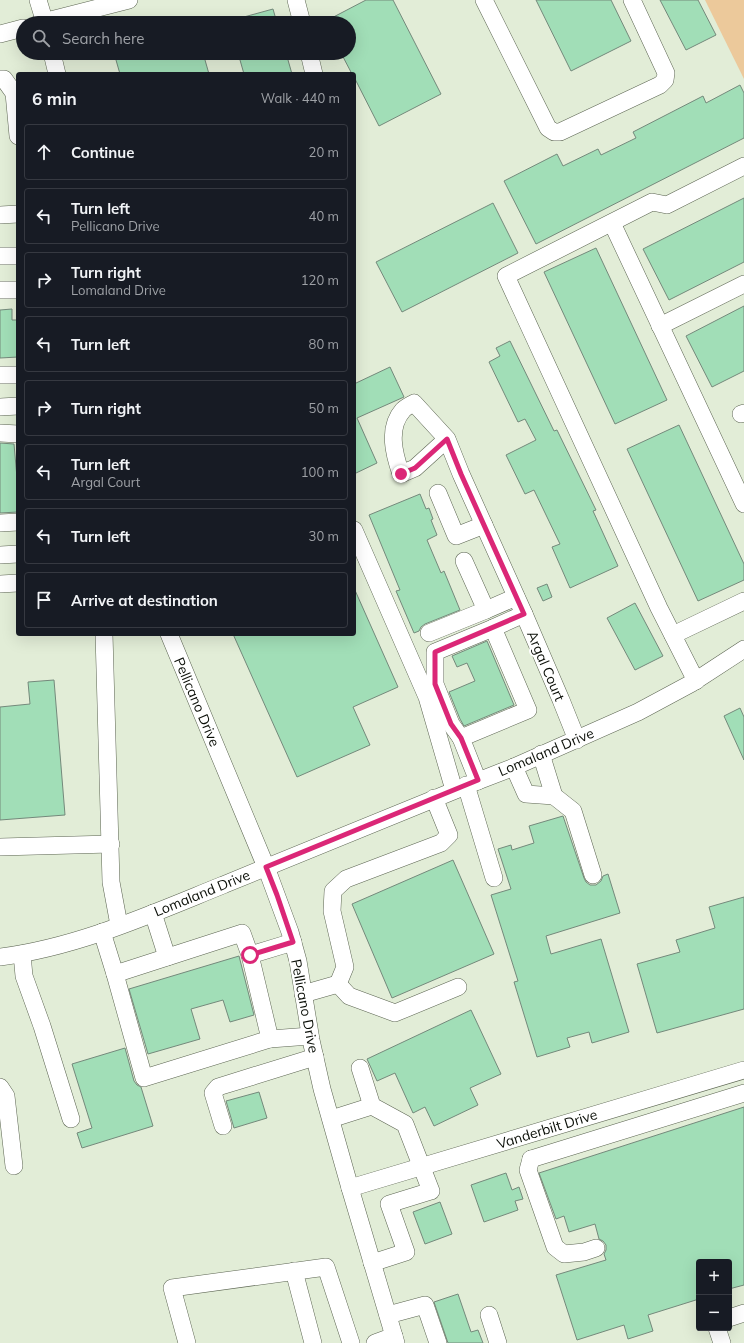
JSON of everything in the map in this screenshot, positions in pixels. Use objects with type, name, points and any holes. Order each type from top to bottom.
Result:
[{"type":"street","points":[[38,0],[42,16]]},
{"type":"street","points":[[66,16],[129,0]]},
{"type":"street","points":[[296,0],[300,16]]},
{"type":"street","points":[[484,0],[548,128],[554,132],[560,132],[660,85],[665,80],[666,73],[632,0]]},
{"type":"street","points":[[0,34],[16,30]]},
{"type":"street","points":[[54,60],[57,72]]},
{"type":"street","points":[[311,60],[314,72]]},
{"type":"street","points":[[0,79],[4,79],[14,93],[16,114]]},
{"type":"street","points":[[696,681],[656,601],[506,276],[652,202],[667,205],[744,166]]},
{"type":"street","points":[[0,215],[16,214]]},
{"type":"street","points":[[612,223],[744,504]]},
{"type":"street","points":[[0,256],[16,256]]},
{"type":"street","points":[[660,326],[744,284]]},
{"type":"street","points":[[0,290],[16,290]]},
{"type":"street","points":[[0,376],[16,375]]},
{"type":"street","points":[[0,407],[16,406]]},
{"type":"street","points":[[0,433],[16,434]]},
{"type":"street","name":"Argal Court","points":[[447,439],[561,700],[576,740]]},
{"type":"street","points":[[438,493],[456,536],[484,525]]},
{"type":"street","points":[[0,523],[16,522]]},
{"type":"street","points":[[356,535],[466,785],[494,878]]},
{"type":"street","points":[[0,555],[16,554]]},
{"type":"street","points":[[464,561],[486,610]]},
{"type":"street","points":[[0,584],[16,583]]},
{"type":"street","points":[[429,633],[516,597]]},
{"type":"street","points":[[673,635],[744,601]]},
{"type":"street","points":[[466,785],[461,738],[451,724],[435,684],[435,652],[524,614]]},
{"type":"street","points":[[461,738],[528,710],[493,628]]},
{"type":"street","points":[[104,636],[111,882],[119,925]]},
{"type":"street","name":"Pellicano Drive","points":[[170,636],[266,867],[293,942],[298,961],[310,1036],[315,1057],[350,1188],[395,1339]]},
{"type":"street","name":"Lomaland Drive","points":[[0,957],[22,954],[102,932],[153,913],[466,785],[514,767],[668,698],[744,649]]},
{"type":"street","points":[[541,754],[554,796]]},
{"type":"street","points":[[514,767],[526,794],[554,796],[573,811],[593,875]]},
{"type":"street","points":[[338,984],[345,967],[332,911],[333,891],[346,879],[441,842],[449,835],[434,798]]},
{"type":"street","points":[[0,847],[111,844]]},
{"type":"street","points":[[153,913],[167,957]]},
{"type":"street","points":[[102,932],[144,1078],[270,1039],[310,1036]]},
{"type":"street","points":[[115,974],[242,933],[250,955],[270,1039]]},
{"type":"street","points":[[250,955],[293,942]]},
{"type":"street","points":[[22,954],[24,976],[42,1026],[71,1119]]},
{"type":"street","points":[[338,984],[349,996],[395,1012],[458,987]]},
{"type":"street","points":[[303,994],[338,984]]},
{"type":"street","points":[[223,1126],[213,1093],[218,1087],[315,1057]]},
{"type":"street","points":[[360,1068],[372,1106],[405,1124],[431,1191],[389,1204],[406,1252],[372,1263]]},
{"type":"street","name":"Vanderbilt Drive","points":[[350,1188],[744,1070]]},
{"type":"street","points":[[0,1087],[6,1096],[14,1166]]},
{"type":"street","points":[[531,1159],[744,1093]]},
{"type":"street","points":[[331,1119],[372,1106]]},
{"type":"street","points":[[521,1137],[526,1152],[531,1159]]},
{"type":"street","points":[[531,1159],[528,1170],[555,1247],[564,1254],[584,1252],[596,1248]]},
{"type":"street","points":[[187,1343],[172,1288],[326,1267],[351,1343]]},
{"type":"street","points":[[294,1271],[310,1342]]},
{"type":"street","points":[[388,1315],[425,1305],[438,1343]]},
{"type":"street","points":[[732,1317],[744,1313]]},
{"type":"street","points":[[489,1315],[498,1343]]},
{"type":"street","points":[[718,1331],[722,1343]]},
{"type":"street","points":[[375,1343],[395,1339]]},
{"type":"shaded area","points":[[705,0],[744,0],[744,79]]},
{"type":"building","points":[[366,0],[393,0],[441,94],[379,126],[356,81],[356,72],[351,72],[345,60],[356,60],[356,16],[335,16]]},
{"type":"building","points":[[536,0],[611,0],[631,41],[571,71]]},
{"type":"building","points":[[660,0],[698,0],[716,35],[686,50]]},
{"type":"building","points":[[273,9],[275,16],[248,16]]},
{"type":"building","points":[[116,60],[205,60],[208,72],[119,72]]},
{"type":"building","points":[[240,60],[288,60],[291,72],[243,72]]},
{"type":"building","points":[[740,85],[744,93],[744,138],[536,244],[504,181],[557,154],[563,166],[598,149],[601,155],[636,138],[633,132],[703,96],[706,103]]},
{"type":"building","points":[[744,198],[744,262],[669,300],[643,249]]},
{"type":"building","points":[[493,203],[518,253],[402,312],[376,262]]},
{"type":"building","points":[[596,248],[667,400],[615,424],[544,272]]},
{"type":"building","points":[[744,306],[744,371],[712,387],[686,336]]},
{"type":"building","points":[[12,309],[12,320],[16,320],[16,357],[0,358],[0,310]]},
{"type":"building","points":[[510,341],[554,431],[557,430],[596,510],[593,511],[618,566],[570,588],[552,547],[560,544],[534,490],[525,494],[506,455],[536,440],[525,419],[518,422],[489,362],[500,356],[496,348]]},
{"type":"building","points":[[390,367],[404,397],[357,418],[377,463],[356,473],[356,383]]},
{"type":"building","points":[[679,425],[744,564],[744,580],[698,601],[627,449]]},
{"type":"building","points":[[0,443],[14,444],[16,466],[16,512],[0,513]]},
{"type":"building","points":[[420,494],[426,509],[429,508],[433,519],[431,520],[437,535],[427,540],[441,573],[444,571],[460,610],[425,624],[419,631],[414,633],[396,591],[400,590],[369,515]]},
{"type":"building","points":[[547,584],[552,597],[543,601],[537,588]]},
{"type":"building","points":[[356,592],[398,687],[353,707],[370,745],[297,777],[234,636],[356,636]]},
{"type":"building","points":[[635,603],[663,656],[635,670],[607,618]]},
{"type":"building","points":[[487,641],[514,705],[464,726],[449,692],[475,681],[467,663],[457,667],[452,656]]},
{"type":"building","points":[[54,680],[65,815],[0,820],[0,707],[30,704],[28,682]]},
{"type":"building","points":[[740,708],[744,717],[744,760],[724,716]]},
{"type":"building","points":[[563,816],[586,882],[590,885],[596,885],[601,881],[603,876],[608,874],[620,913],[546,936],[551,954],[601,939],[629,1032],[592,1043],[589,1032],[567,1038],[570,1047],[537,1057],[514,982],[518,981],[491,895],[511,889],[498,849],[511,845],[512,850],[534,843],[529,826]]},
{"type":"building","points":[[453,860],[494,954],[392,998],[352,904]]},
{"type":"building","points":[[744,897],[744,1009],[657,1033],[637,964],[680,952],[676,940],[715,928],[709,907]]},
{"type":"building","points":[[239,956],[254,1015],[230,1022],[223,1000],[191,1009],[200,1039],[148,1054],[129,989]]},
{"type":"building","points":[[471,1010],[501,1074],[470,1088],[478,1105],[434,1126],[425,1107],[413,1113],[395,1073],[377,1081],[367,1059]]},
{"type":"building","points":[[125,1048],[134,1081],[141,1087],[153,1126],[82,1148],[77,1133],[92,1128],[72,1064]]},
{"type":"building","points":[[259,1092],[267,1118],[234,1128],[226,1101]]},
{"type":"building","points":[[744,1107],[744,1285],[732,1288],[732,1259],[696,1259],[696,1300],[648,1315],[653,1331],[628,1339],[624,1325],[577,1340],[556,1275],[606,1260],[604,1254],[606,1245],[599,1239],[595,1224],[569,1232],[564,1216],[556,1219],[539,1173]]},
{"type":"building","points":[[506,1173],[512,1190],[519,1187],[523,1199],[515,1201],[518,1210],[484,1222],[471,1185]]},
{"type":"building","points":[[440,1202],[452,1234],[425,1244],[413,1212]]},
{"type":"building","points":[[458,1294],[471,1332],[478,1330],[483,1343],[448,1343],[434,1302]]},
{"type":"route","points":[[250,955],[293,942],[266,867],[362,829],[478,780],[461,738],[451,724],[435,684],[435,652],[524,614],[461,474],[447,439],[415,468],[401,474]]}]
